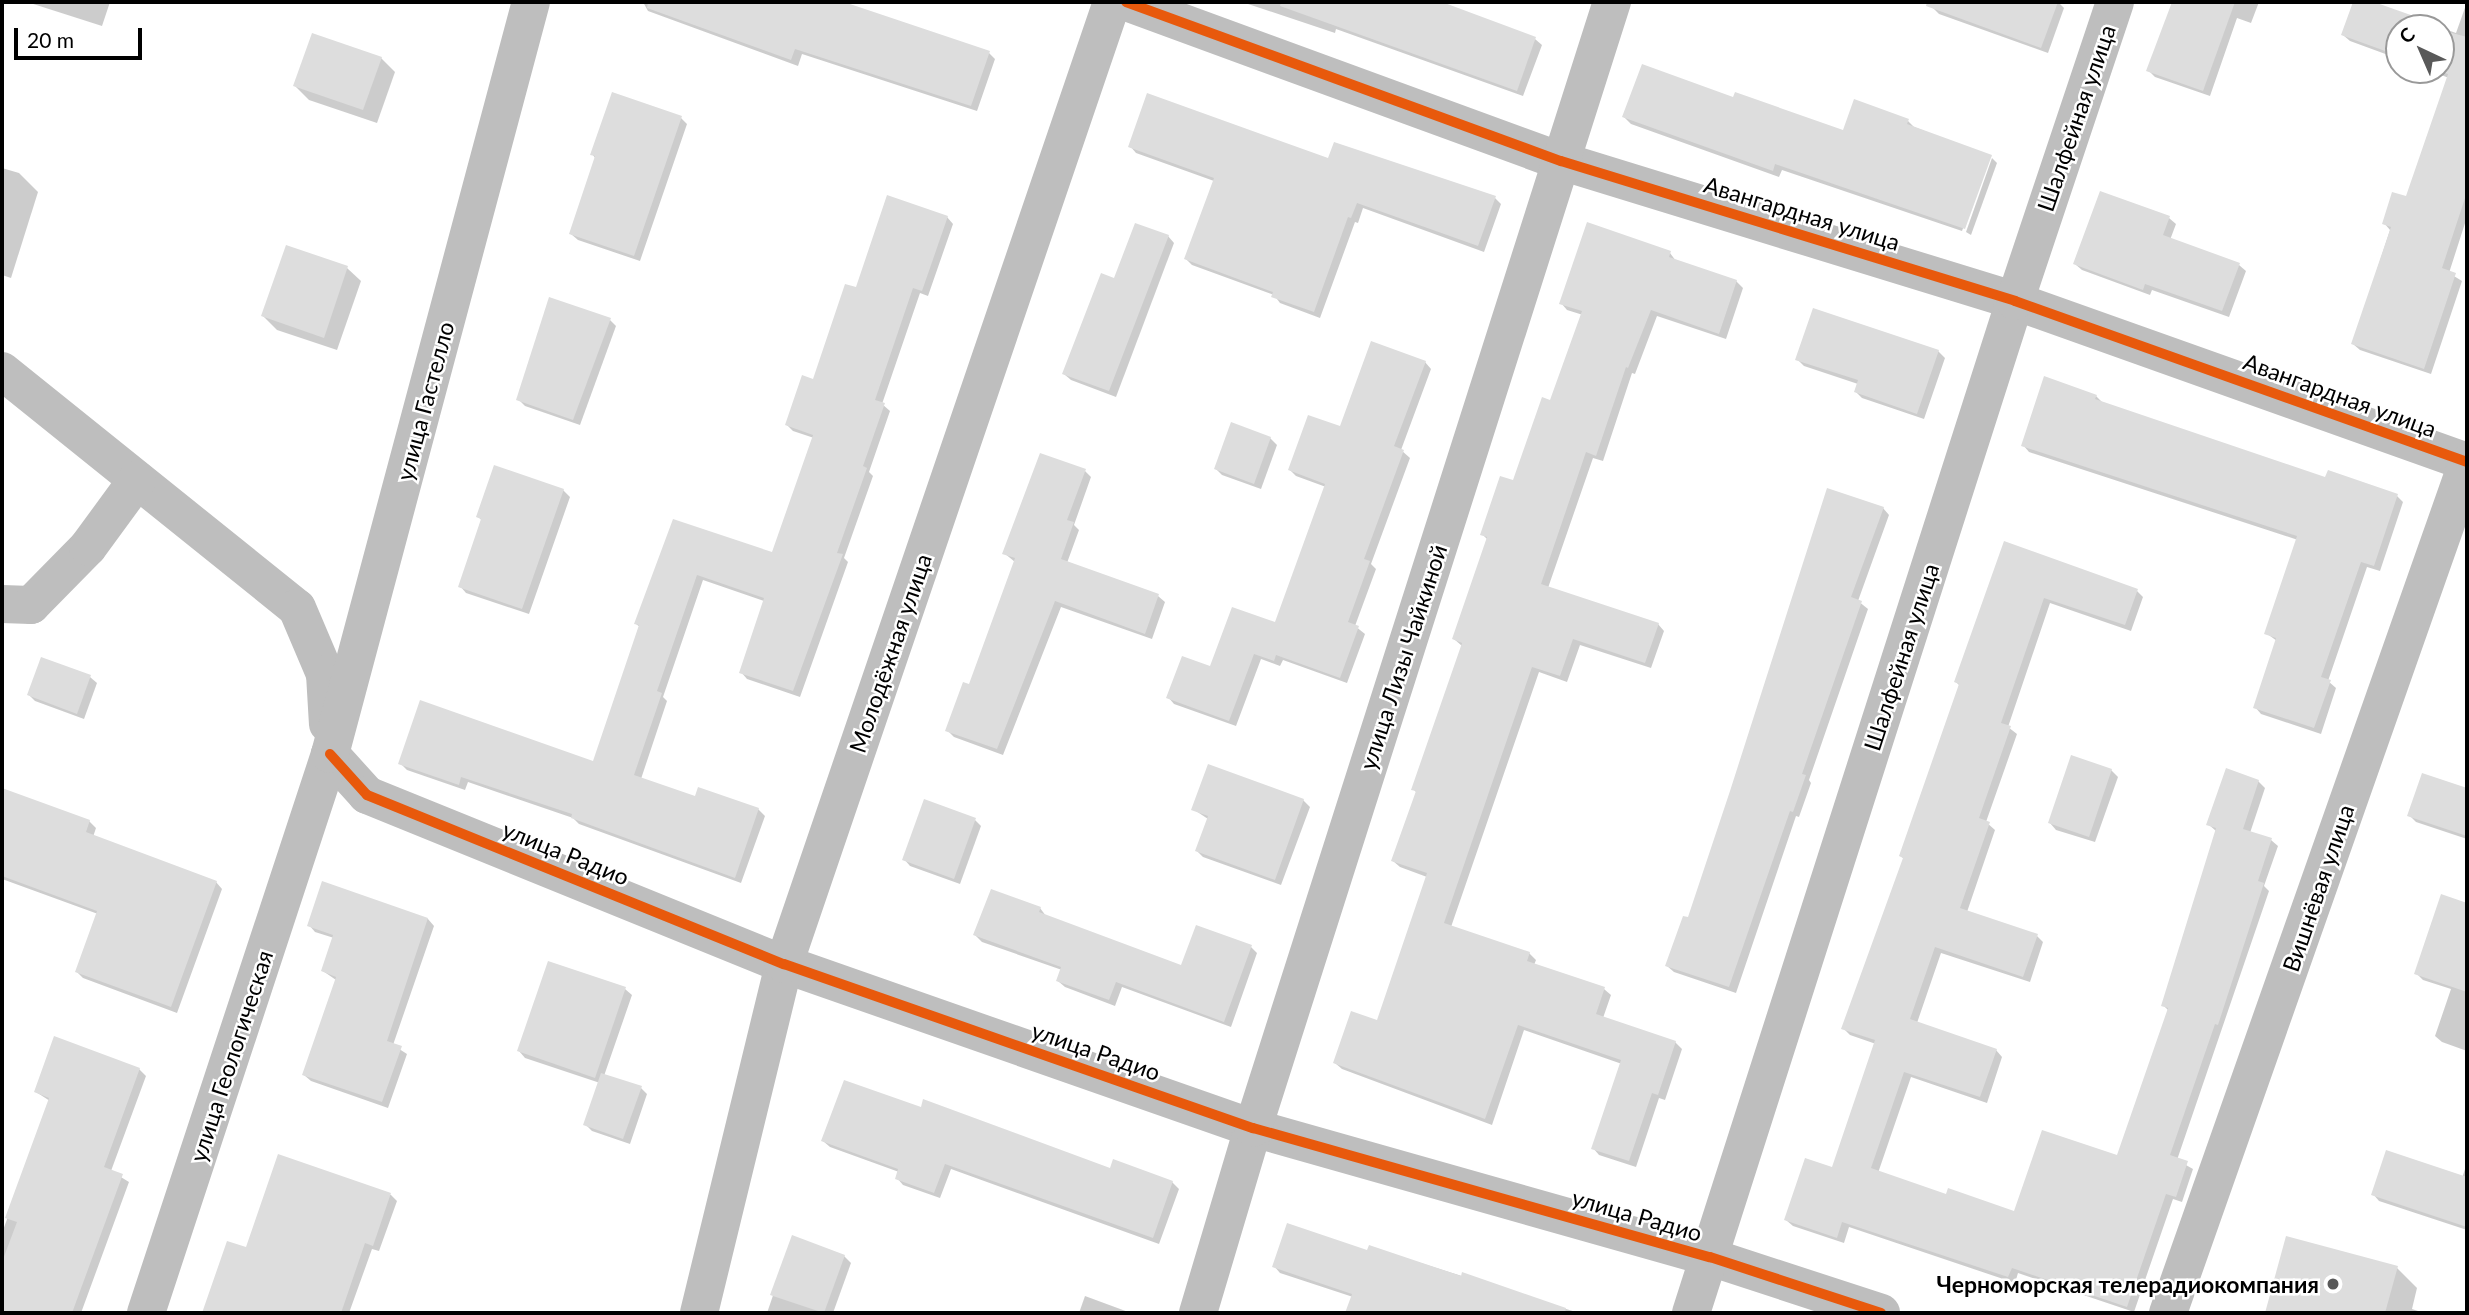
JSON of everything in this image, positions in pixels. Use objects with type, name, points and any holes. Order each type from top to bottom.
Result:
[{"type":"street","name":"улица Гастелло","points":[[316,799],[531,2]]},
{"type":"street","name":"Молодёжная улица","points":[[699,1313],[784,964],[1112,2]]},
{"type":"street","name":"Авангардная улица","points":[[1126,2],[1561,160],[2015,301],[2467,463]]},
{"type":"street","name":"улица Лизы Чайкиной","points":[[1198,1313],[1253,1128],[1612,2]]},
{"type":"street","name":"Шалфейная улица","points":[[1691,1313],[2015,301],[2115,2]]},
{"type":"street","points":[[2,371],[297,608],[325,674],[330,754]]},
{"type":"street","name":"Вишнёвая улица","points":[[2168,1313],[2467,463]]},
{"type":"street","points":[[16,605],[88,547],[137,480]]},
{"type":"street","name":"улица Радио","points":[[330,754],[367,795],[784,964],[1253,1128],[1710,1258],[1881,1313]]},
{"type":"street","name":"улица Геологическая","points":[[146,1313],[316,799]]},
{"type":"building","points":[[648,2],[844,2],[990,51],[971,106],[795,49],[791,60],[647,8]]},
{"type":"building","points":[[1281,2],[1442,2],[1536,37],[1517,91],[1280,6]]},
{"type":"building","points":[[1927,2],[2058,2],[2041,48],[1926,6]]},
{"type":"building","points":[[2172,2],[2235,2],[2203,91],[2146,71]]},
{"type":"building","points":[[2353,2],[2374,2],[2408,14],[2385,14],[2385,51],[2341,35]]},
{"type":"building","points":[[312,33],[382,57],[363,110],[293,86]]},
{"type":"building","points":[[2455,34],[2467,37],[2467,192],[2442,268],[2456,273],[2424,369],[2351,344],[2391,227],[2382,224],[2392,192],[2406,196],[2445,84],[2455,84]]},
{"type":"building","points":[[1642,64],[1733,97],[1735,92],[1843,130],[1854,99],[1909,119],[1907,124],[1992,155],[1965,229],[1775,164],[1773,171],[1622,117]]},
{"type":"building","points":[[612,92],[682,116],[634,256],[569,234],[595,156],[590,155]]},
{"type":"building","points":[[1147,93],[1328,158],[1334,142],[1496,196],[1478,246],[1357,203],[1351,218],[1348,217],[1314,312],[1271,297],[1273,292],[1184,259],[1214,178],[1128,147]]},
{"type":"building","points":[[2100,191],[2170,216],[2163,235],[2240,263],[2222,311],[2145,284],[2143,290],[2073,264]]},
{"type":"building","points":[[887,195],[948,216],[922,291],[913,288],[875,400],[885,403],[863,466],[867,468],[837,553],[843,554],[793,691],[739,673],[764,598],[697,575],[657,691],[662,693],[634,775],[695,796],[698,787],[759,808],[735,878],[571,818],[572,814],[461,777],[459,785],[398,764],[420,700],[593,761],[639,625],[634,624],[673,519],[772,552],[813,435],[785,425],[802,375],[813,379],[845,284],[856,287]]},
{"type":"building","points":[[1587,222],[1671,251],[1669,257],[1737,280],[1719,334],[1651,310],[1628,368],[1626,367],[1596,456],[1586,452],[1541,584],[1659,623],[1645,663],[1573,639],[1560,676],[1532,667],[1444,923],[1530,952],[1527,961],[1605,987],[1596,1014],[1676,1041],[1658,1095],[1652,1093],[1629,1161],[1591,1149],[1621,1060],[1518,1025],[1485,1119],[1333,1063],[1351,1011],[1377,1020],[1427,873],[1391,861],[1416,791],[1411,790],[1462,643],[1452,639],[1487,537],[1480,535],[1500,476],[1513,480],[1542,397],[1550,400],[1582,311],[1559,304]]},
{"type":"building","points":[[1135,223],[1169,235],[1109,391],[1062,374],[1101,273],[1114,278]]},
{"type":"building","points":[[286,245],[348,266],[324,338],[261,316]]},
{"type":"building","points":[[549,297],[611,318],[573,420],[516,400]]},
{"type":"building","points":[[1813,308],[1939,350],[1917,414],[1854,392],[1858,380],[1795,360]]},
{"type":"building","points":[[1371,341],[1426,361],[1394,446],[1404,450],[1364,559],[1370,561],[1348,622],[1359,626],[1340,678],[1276,655],[1274,661],[1254,654],[1229,721],[1166,698],[1182,656],[1210,666],[1232,607],[1275,622],[1325,484],[1288,470],[1308,415],[1340,426]]},
{"type":"building","points":[[2044,376],[2097,395],[2095,399],[2325,477],[2328,470],[2398,494],[2374,566],[2361,562],[2321,677],[2331,680],[2314,728],[2253,708],[2276,638],[2264,634],[2297,536],[2021,446]]},
{"type":"building","points":[[1231,422],[1271,437],[1254,484],[1214,469]]},
{"type":"building","points":[[1040,453],[1086,469],[1067,520],[1074,522],[1061,559],[1159,594],[1145,634],[1055,601],[997,749],[945,731],[963,682],[969,684],[1015,558],[1002,554]]},
{"type":"building","points":[[494,465],[564,489],[522,609],[458,587],[481,519],[476,517]]},
{"type":"building","points":[[1827,488],[1884,507],[1851,597],[1862,601],[1802,774],[1806,775],[1793,812],[1790,811],[1729,987],[1665,966],[1683,916],[1688,917]]},
{"type":"building","points":[[2004,541],[2138,589],[2125,625],[2044,598],[2001,723],[2011,726],[1979,818],[1990,822],[1960,908],[2038,934],[2023,977],[1935,947],[1910,1019],[1997,1049],[1980,1097],[1904,1072],[1871,1168],[1946,1194],[1948,1188],[2014,1211],[2042,1130],[2117,1155],[2168,1008],[2161,1006],[2216,828],[2206,825],[2226,768],[2259,780],[2243,829],[2272,838],[2258,881],[2264,883],[2218,1025],[2215,1024],[2170,1155],[2188,1161],[2176,1197],[2166,1194],[2127,1307],[2012,1268],[2008,1277],[1842,1222],[1837,1238],[1784,1220],[1805,1158],[1832,1167],[1875,1040],[1841,1029],[1903,858],[1899,856],[1959,684],[1954,682]]},
{"type":"building","points":[[41,657],[91,675],[77,714],[27,695]]},
{"type":"building","points":[[2071,755],[2112,769],[2089,837],[2048,823]]},
{"type":"building","points":[[1208,764],[1304,799],[1275,880],[1195,851],[1208,816],[1191,810]]},
{"type":"building","points":[[2422,773],[2467,788],[2467,836],[2407,816]]},
{"type":"building","points":[[2,788],[90,820],[86,832],[217,881],[171,1007],[75,972],[97,911],[2,876]]},
{"type":"building","points":[[924,799],[976,818],[954,879],[902,860]]},
{"type":"building","points":[[322,881],[428,918],[387,1041],[402,1046],[382,1102],[302,1075],[336,977],[321,971],[333,935],[307,926]]},
{"type":"building","points":[[991,889],[1041,907],[1039,912],[1181,965],[1196,925],[1252,945],[1224,1022],[1116,982],[1109,1000],[1056,981],[1061,967],[973,935]]},
{"type":"building","points":[[2441,894],[2467,903],[2467,992],[2414,974]]},
{"type":"building","points":[[548,961],[626,987],[595,1078],[517,1051]]},
{"type":"building","points":[[54,1036],[140,1068],[104,1167],[123,1174],[72,1313],[2,1313],[2,1262],[17,1222],[5,1218],[49,1098],[34,1092]]},
{"type":"building","points":[[601,1073],[642,1086],[623,1139],[583,1125]]},
{"type":"building","points":[[844,1080],[921,1107],[923,1099],[1110,1168],[1113,1159],[1173,1181],[1153,1238],[945,1164],[934,1193],[895,1179],[898,1169],[821,1141]]},
{"type":"building","points":[[2386,1150],[2467,1177],[2467,1227],[2371,1195]]},
{"type":"building","points":[[278,1154],[391,1193],[373,1246],[365,1243],[341,1313],[202,1313],[227,1241],[246,1247]]},
{"type":"building","points":[[1287,1223],[1367,1250],[1369,1245],[1461,1276],[1462,1272],[1566,1308],[1565,1313],[1345,1313],[1352,1294],[1272,1267]]},
{"type":"building","points":[[792,1235],[845,1255],[824,1313],[770,1295]]},
{"type":"building","name":"Черноморская телерадиокомпания","points":[[2286,1236],[2398,1266],[2385,1313],[2265,1313]]},
{"type":"cycle path","points":[[1126,2],[1561,161],[2015,301],[2467,462]]},
{"type":"cycle path","points":[[330,754],[367,795],[784,964],[1253,1128],[1710,1257],[1881,1313]]},
{"type":"place","name":"Черноморская телерадиокомпания","points":[[2333,1284]]}]
